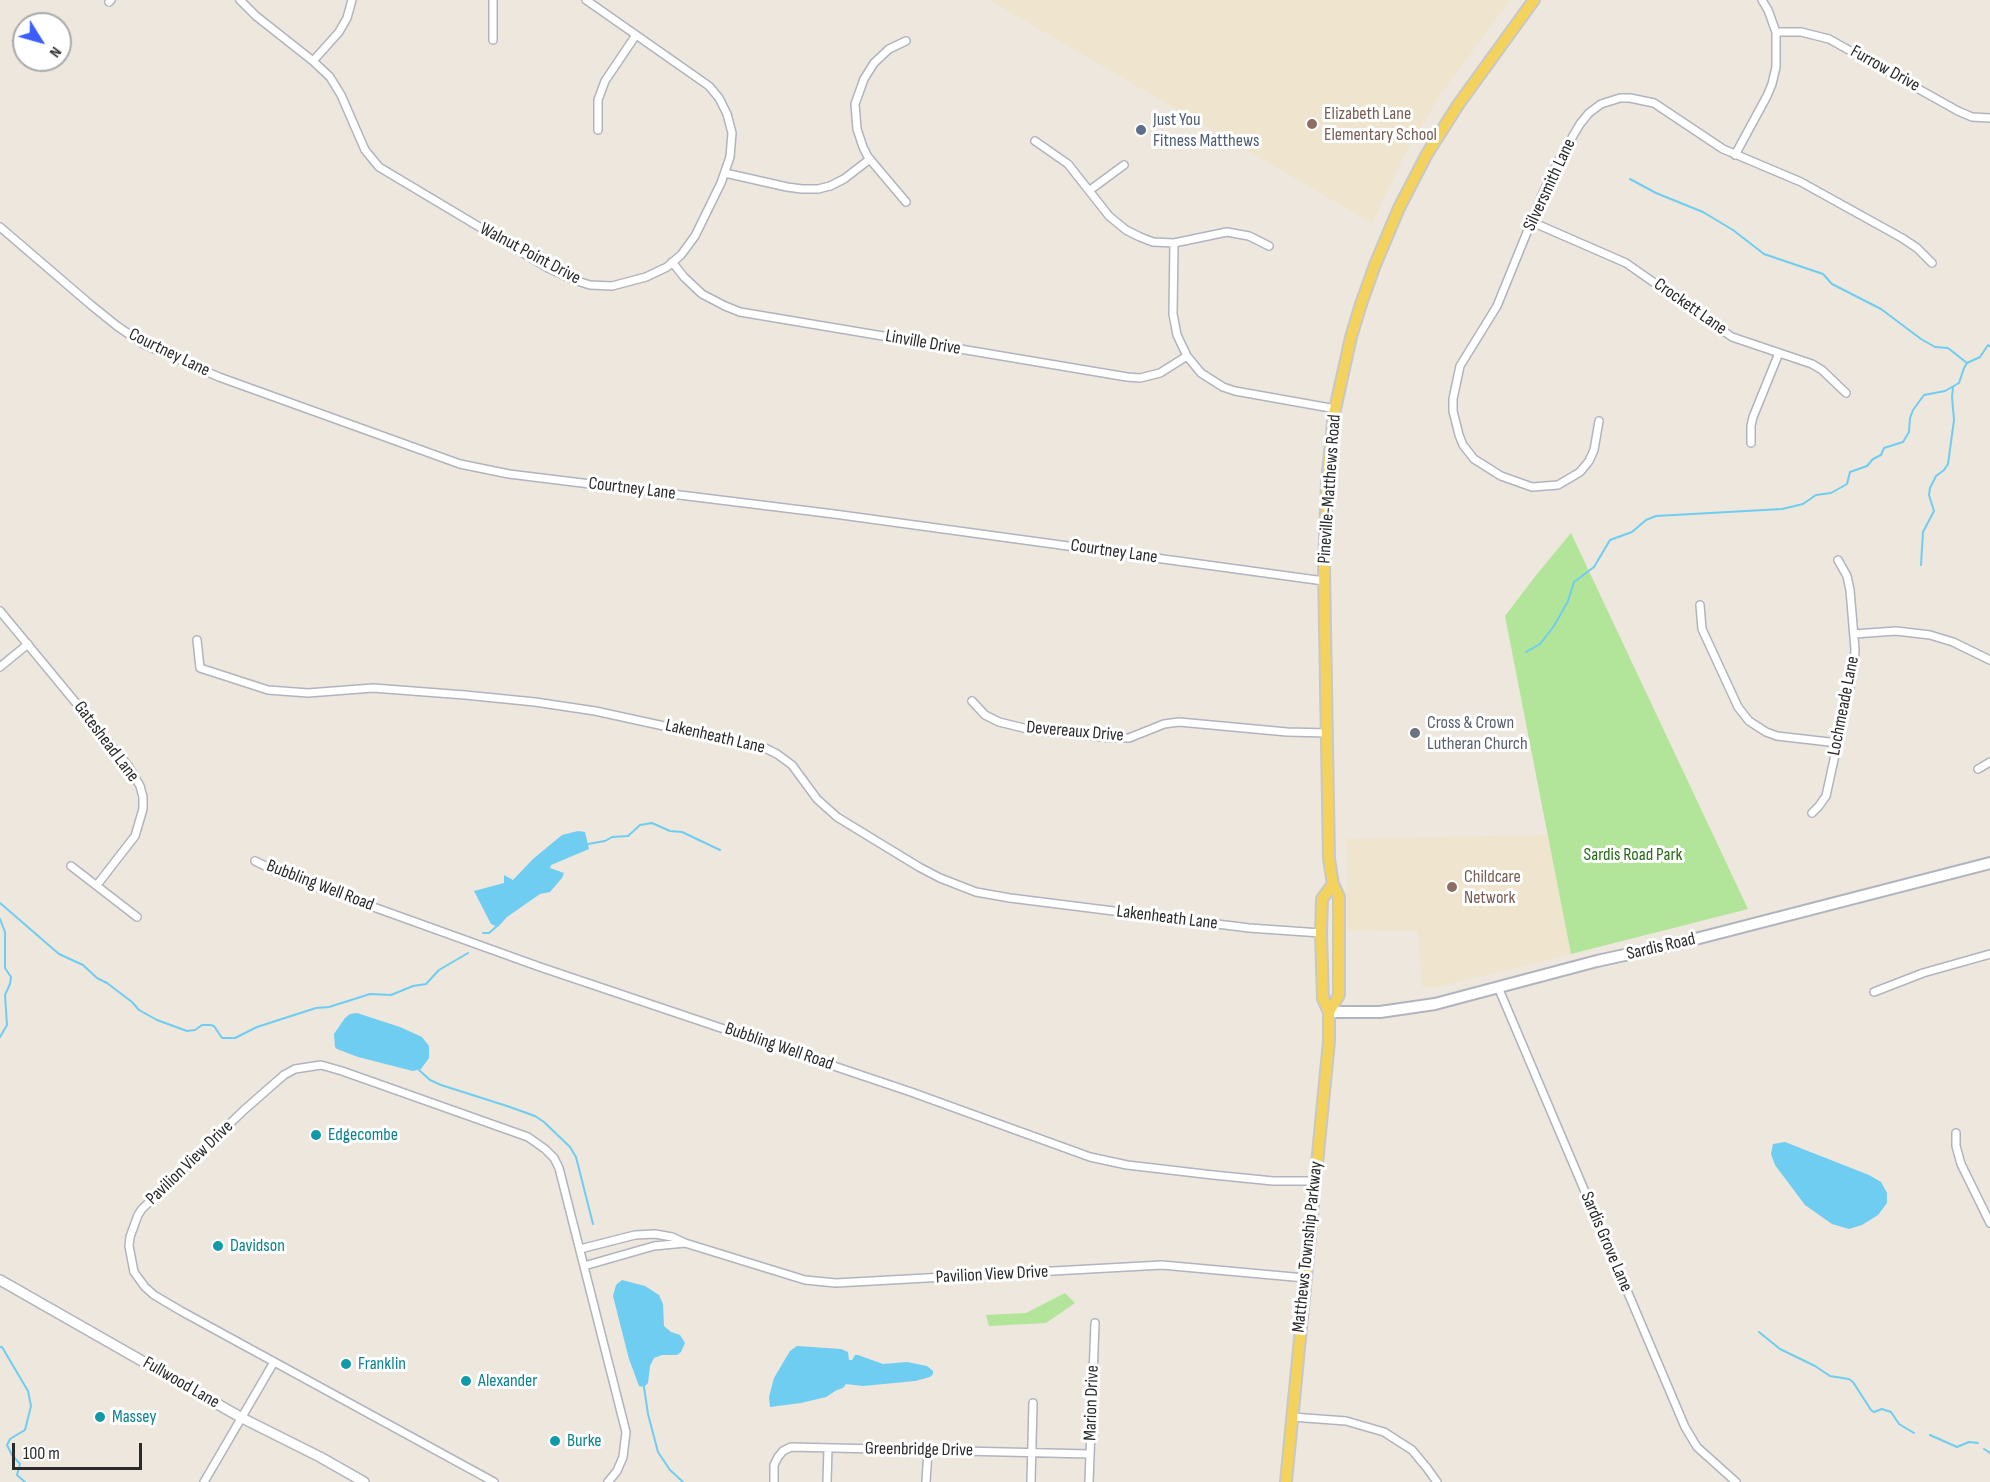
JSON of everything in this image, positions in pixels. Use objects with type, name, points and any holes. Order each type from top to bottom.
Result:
[{"type":"main road","name":"Pineville-Matthews Road","points":[[1329,1012],[1339,995],[1339,897],[1333,884],[1329,856],[1324,580],[1327,482],[1336,409],[1349,346],[1361,304],[1399,208],[1458,105],[1534,0]]},
{"type":"main road","name":"Sardis Road","points":[[1329,1012],[1368,1013],[1407,1009],[1680,943],[1990,863]]},
{"type":"main road","points":[[1329,1012],[1323,999],[1322,899],[1333,884]]},
{"type":"main road","name":"Matthews Township Parkway","points":[[1286,1482],[1329,1041],[1329,1012]]},
{"type":"street","name":"Walnut Point Drive","points":[[240,0],[330,77],[341,95],[369,158],[379,167],[548,268],[590,285],[612,286],[646,278],[681,255],[695,236],[725,173],[730,157],[732,133],[727,114],[719,98],[709,86],[586,0]]},
{"type":"street","points":[[313,61],[339,32],[347,18],[352,0]]},
{"type":"street","points":[[493,0],[493,40]]},
{"type":"street","points":[[1735,154],[1772,84],[1777,55],[1776,32],[1762,0]]},
{"type":"street","name":"Furrow Drive","points":[[1776,32],[1810,33],[1829,39],[1958,111],[1972,117],[1990,118]]},
{"type":"street","points":[[598,130],[598,100],[605,81],[636,35]]},
{"type":"street","points":[[906,41],[890,49],[874,63],[864,79],[855,104],[857,129],[863,147],[870,159],[906,202]]},
{"type":"street","name":"Silversmith Lane","points":[[1599,421],[1594,450],[1589,461],[1573,477],[1550,487],[1524,486],[1487,468],[1468,453],[1459,435],[1453,411],[1453,399],[1461,366],[1497,306],[1551,176],[1575,131],[1589,113],[1601,104],[1630,98],[1654,103],[1708,140],[1801,182],[1910,243],[1932,263]]},
{"type":"street","points":[[1035,141],[1068,164],[1108,216],[1125,230],[1153,242],[1174,243],[1227,232],[1250,236],[1269,246]]},
{"type":"street","points":[[725,173],[787,187],[818,189],[837,182],[870,159]]},
{"type":"street","points":[[1090,190],[1125,165]]},
{"type":"street","name":"Crockett Lane","points":[[1532,222],[1626,263],[1732,337],[1805,360],[1822,370],[1846,393]]},
{"type":"street","name":"Courtney Lane","points":[[0,227],[91,305],[145,345],[219,377],[460,464],[509,474],[834,514],[1324,580]]},
{"type":"street","points":[[1174,243],[1173,314],[1177,335],[1187,356],[1201,373],[1211,381],[1235,391],[1336,409]]},
{"type":"street","name":"Linville Drive","points":[[672,262],[702,294],[740,312],[1127,377],[1140,378],[1160,373],[1187,356]]},
{"type":"street","points":[[1751,442],[1753,417],[1779,353]]},
{"type":"street","name":"Lochmeade Lane","points":[[1812,813],[1826,796],[1854,668],[1854,634],[1847,576],[1838,560]]},
{"type":"street","points":[[1700,605],[1702,629],[1738,707],[1749,721],[1777,736],[1838,743]]},
{"type":"street","name":"Gateshead Lane","points":[[0,610],[129,767],[142,792],[143,809],[135,836],[97,885]]},
{"type":"street","points":[[1854,634],[1896,631],[1930,635],[1953,642],[1990,660]]},
{"type":"street","name":"Lakenheath Lane","points":[[197,640],[200,668],[268,690],[308,693],[374,688],[465,694],[535,702],[595,711],[765,748],[792,765],[817,799],[837,817],[919,867],[976,892],[1249,928],[1322,933]]},
{"type":"street","points":[[0,667],[28,644]]},
{"type":"street","name":"Devereaux Drive","points":[[972,701],[986,715],[999,722],[1032,730],[1113,738],[1129,738],[1164,724],[1179,722],[1287,732],[1328,733]]},
{"type":"street","points":[[1978,769],[1990,762]]},
{"type":"street","name":"Bubbling Well Road","points":[[255,861],[279,873],[540,967],[912,1092],[1090,1157],[1128,1165],[1214,1175],[1273,1181],[1315,1181]]},
{"type":"street","points":[[72,866],[137,917]]},
{"type":"street","points":[[1874,992],[1923,973],[1990,954]]},
{"type":"street","name":"Sardis Grove Lane","points":[[1498,987],[1685,1427],[1697,1446],[1736,1482]]},
{"type":"street","name":"Pavilion View Drive","points":[[494,1482],[154,1295],[134,1272],[129,1246],[138,1215],[262,1094],[284,1075],[295,1069],[321,1065],[342,1071],[534,1141],[545,1149],[559,1168],[626,1431],[623,1457],[618,1471],[608,1482]]},
{"type":"street","points":[[1956,1133],[1956,1146],[1961,1164],[1990,1223]]},
{"type":"street","name":"Pavilion View Drive","points":[[580,1249],[635,1235],[672,1236],[685,1243],[805,1280],[836,1283],[1162,1265],[1305,1278]]},
{"type":"street","name":"Pavilion View Drive","points":[[584,1266],[654,1246],[685,1243]]},
{"type":"street","name":"Fullwood Lane","points":[[0,1280],[53,1308],[242,1418],[364,1482]]},
{"type":"street","name":"Marion Drive","points":[[1089,1482],[1095,1323]]},
{"type":"street","points":[[204,1482],[274,1362]]},
{"type":"street","points":[[1031,1482],[1033,1403]]},
{"type":"street","points":[[1292,1417],[1346,1421],[1384,1432],[1412,1450],[1437,1482]]},
{"type":"street","name":"Greenbridge Drive","points":[[774,1482],[774,1465],[783,1451],[791,1447],[1090,1454]]},
{"type":"street","points":[[827,1482],[828,1448]]},
{"type":"street","points":[[927,1482],[928,1450]]},
{"type":"shaded area","name":"Elizabeth Lane Elementary School","points":[[989,0],[1510,0],[1440,95],[1406,152],[1372,223]]},
{"type":"shaded area","name":"Childcare Network","points":[[1548,835],[1571,954],[1436,987],[1422,987],[1418,931],[1348,930],[1346,839]]},
{"type":"green space","name":"Sardis Road Park","points":[[1571,533],[1748,909],[1571,954],[1505,616]]},
{"type":"green space","points":[[1065,1293],[1075,1303],[1046,1323],[989,1326],[986,1315],[1026,1313]]},
{"type":"water","points":[[578,831],[585,832],[589,849],[551,865],[550,868],[564,873],[550,892],[540,894],[507,917],[498,927],[491,924],[474,891],[504,883],[504,875],[513,880],[533,859],[562,835]]},
{"type":"water","points":[[357,1013],[422,1037],[429,1046],[429,1058],[421,1069],[413,1071],[358,1057],[337,1049],[334,1034],[345,1018]]},
{"type":"water","points":[[1785,1142],[1869,1175],[1881,1182],[1887,1193],[1887,1203],[1878,1215],[1862,1225],[1849,1229],[1832,1224],[1805,1205],[1775,1165],[1771,1154],[1773,1144]]},
{"type":"water","points":[[622,1280],[645,1286],[659,1295],[663,1304],[664,1326],[680,1335],[685,1343],[677,1355],[662,1355],[654,1358],[650,1366],[648,1383],[644,1387],[639,1386],[629,1359],[613,1296],[616,1285]]},
{"type":"water","points":[[797,1346],[841,1349],[848,1352],[849,1360],[858,1355],[883,1364],[907,1362],[927,1366],[933,1374],[915,1381],[863,1386],[846,1384],[826,1397],[770,1407],[769,1397],[774,1378],[790,1351]]},
{"type":"waterway","points":[[1630,179],[1656,193],[1703,212],[1733,230],[1764,254],[1823,274],[1832,284],[1881,309],[1935,347],[1948,348],[1967,363]]},
{"type":"waterway","points":[[1526,652],[1540,644],[1554,626],[1568,601],[1574,582],[1594,567],[1610,540],[1632,532],[1646,520],[1656,516],[1782,509],[1803,504],[1816,495],[1831,493],[1847,484],[1850,472],[1867,466],[1881,455],[1884,448],[1903,442],[1909,432],[1913,410],[1924,395],[1945,391],[1959,383],[1967,363],[1980,357],[1988,345],[1990,346]]},
{"type":"waterway","points":[[1921,565],[1923,532],[1934,511],[1929,495],[1930,488],[1936,476],[1948,464],[1954,420],[1953,387]]},
{"type":"waterway","points":[[588,844],[605,841],[612,837],[628,836],[640,825],[652,823],[670,831],[682,832],[720,850]]},
{"type":"waterway","points":[[0,903],[59,954],[83,965],[97,978],[132,1002],[139,1010],[157,1020],[187,1031],[195,1030],[202,1025],[214,1026],[222,1038],[235,1038],[257,1027],[316,1008],[329,1007],[370,994],[391,995],[413,986],[426,984],[439,970],[468,953]]},
{"type":"waterway","points":[[0,919],[5,932],[5,968],[11,977],[5,995],[7,1025],[0,1037]]},
{"type":"waterway","points":[[483,933],[489,933],[497,926]]},
{"type":"waterway","points":[[419,1070],[430,1080],[441,1085],[535,1116],[544,1122],[570,1147],[576,1157],[593,1224]]},
{"type":"waterway","points":[[1759,1332],[1780,1349],[1830,1376],[1849,1379],[1871,1410],[1874,1412],[1882,1409],[1891,1412],[1899,1424],[1914,1433]]},
{"type":"waterway","points":[[0,1347],[28,1391],[31,1406],[25,1430],[10,1439],[7,1445],[20,1464],[17,1475],[25,1482]]},
{"type":"waterway","points":[[644,1387],[658,1452],[670,1470],[683,1482]]},
{"type":"waterway","points":[[1930,1435],[1957,1447],[1969,1442],[1978,1443]]},
{"type":"waterway","points":[[1984,1449],[1990,1453]]},
{"type":"place","name":"Elizabeth Lane Elementary School","points":[[1312,124]]},
{"type":"place","name":"Just You Fitness Matthews","points":[[1141,130]]},
{"type":"place","name":"Cross & Crown Lutheran Church","points":[[1415,733]]},
{"type":"place","name":"Childcare Network","points":[[1452,887]]},
{"type":"place","name":"Edgecombe","points":[[316,1135]]},
{"type":"place","name":"Davidson","points":[[218,1246]]},
{"type":"place","name":"Franklin","points":[[346,1364]]},
{"type":"place","name":"Alexander","points":[[466,1381]]},
{"type":"place","name":"Massey","points":[[100,1417]]},
{"type":"place","name":"Burke","points":[[555,1441]]}]
